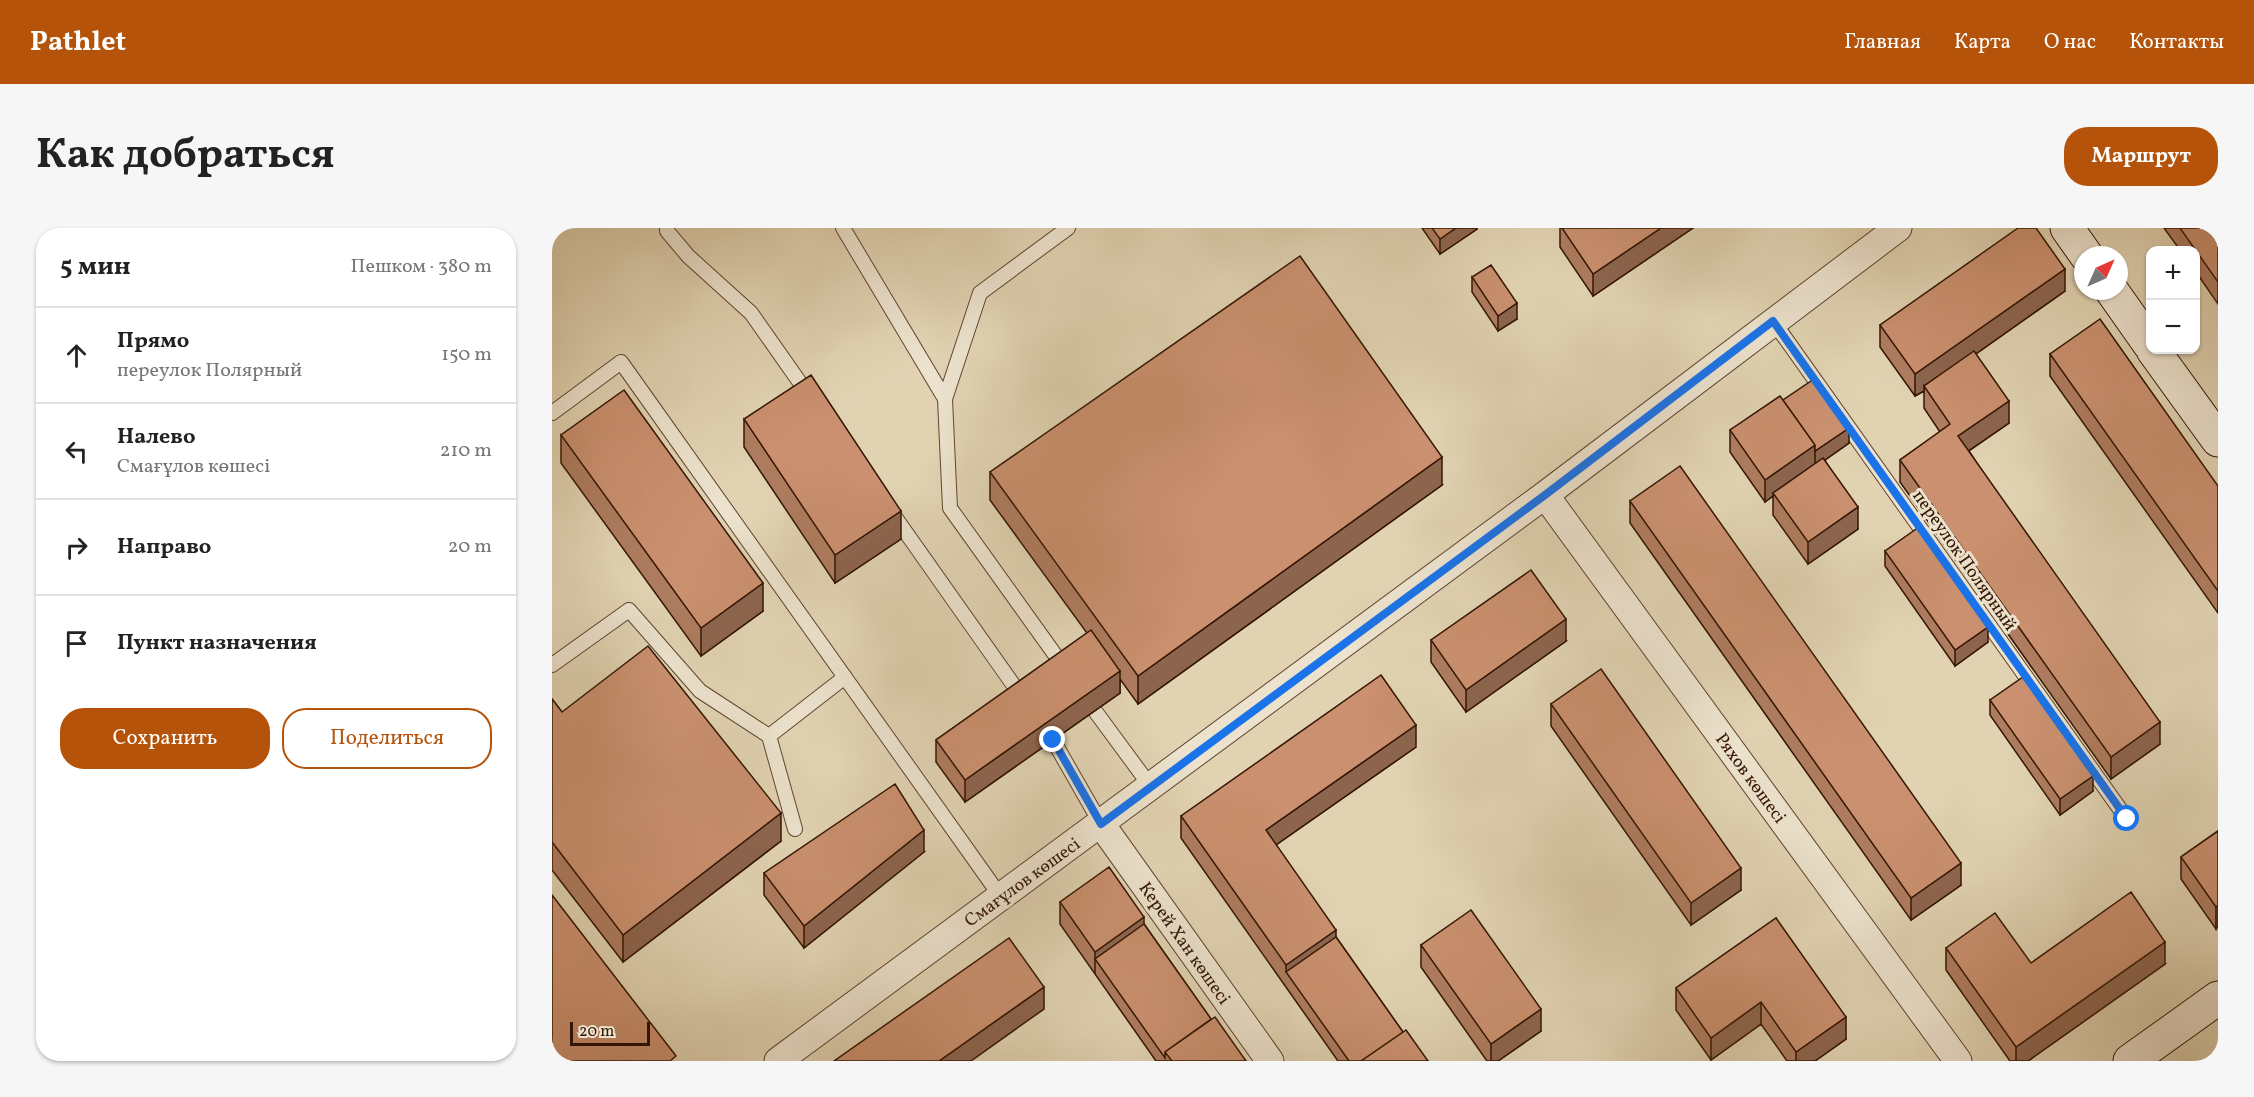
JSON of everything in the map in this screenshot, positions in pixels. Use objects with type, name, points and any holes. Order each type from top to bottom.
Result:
[{"type":"street","name":"Смағұлов көшесі","points":[[778,1061],[1545,495],[1898,228]]},
{"type":"street","points":[[2067,228],[2080,246]]},
{"type":"street","points":[[2118,300],[2146,338]]},
{"type":"street","points":[[2157,354],[2218,440]]},
{"type":"street","name":"Ряхов көшесі","points":[[1545,495],[1958,1061]]},
{"type":"street","name":"Керей Хан көшесі","points":[[1101,824],[1270,1061]]},
{"type":"street","points":[[2130,1061],[2218,998]]},
{"type":"lane","points":[[667,228],[667,231],[688,256],[751,313],[819,410]]},
{"type":"lane","points":[[843,228],[945,399]]},
{"type":"lane","points":[[1066,671],[950,508],[945,399],[980,293],[1068,228]]},
{"type":"lane","name":"переулок Полярный","points":[[1773,321],[2127,819]]},
{"type":"lane","points":[[552,413],[621,362],[1001,897]]},
{"type":"lane","points":[[881,497],[1024,700]]},
{"type":"lane","points":[[552,665],[629,610],[700,691],[770,736],[795,829]]},
{"type":"lane","points":[[770,736],[845,677]]},
{"type":"lane","points":[[1095,711],[1151,787]]},
{"type":"lane","points":[[1053,740],[1101,824]]},
{"type":"building","points":[[1432,228],[1456,228],[1440,239]]},
{"type":"building","points":[[1562,228],[1661,228],[1593,274]]},
{"type":"building","points":[[2018,228],[2036,228],[2065,269],[1915,374],[1880,325]]},
{"type":"building","points":[[2180,228],[2218,228],[2218,282],[2200,256],[2200,246],[2193,246]]},
{"type":"building","points":[[1300,256],[1442,457],[1138,676],[990,472]]},
{"type":"building","points":[[1491,265],[1517,303],[1498,316],[1472,277]]},
{"type":"building","points":[[2100,319],[2218,486],[2218,591],[2050,354]]},
{"type":"building","points":[[1974,351],[2009,401],[1958,436],[2160,722],[2111,757],[1900,460],[1950,424],[1924,386]]},
{"type":"building","points":[[811,375],[901,511],[835,555],[744,419]]},
{"type":"building","points":[[1814,379],[1849,428],[1815,451],[1815,445],[1783,400]]},
{"type":"building","points":[[624,390],[763,583],[701,628],[561,435]]},
{"type":"building","points":[[1780,396],[1815,445],[1765,480],[1730,430]]},
{"type":"building","points":[[1823,458],[1858,507],[1808,542],[1773,493]]},
{"type":"building","points":[[1680,466],[1961,863],[1911,898],[1630,501]]},
{"type":"building","points":[[1919,527],[1988,627],[1955,650],[1885,551]]},
{"type":"building","points":[[1531,570],[1566,619],[1466,690],[1431,640]]},
{"type":"building","points":[[1091,630],[1120,671],[965,780],[936,740]]},
{"type":"building","points":[[648,646],[781,813],[623,935],[552,842],[552,699],[562,712]]},
{"type":"building","points":[[1601,669],[1741,868],[1691,903],[1551,704]]},
{"type":"building","points":[[1381,675],[1416,725],[1266,830],[1336,930],[1286,965],[1181,816]]},
{"type":"building","points":[[2023,677],[2093,776],[2060,799],[1990,700]]},
{"type":"building","points":[[895,784],[924,830],[804,926],[764,873]]},
{"type":"building","points":[[2218,831],[2218,905],[2216,907],[2181,857]]},
{"type":"building","points":[[1109,867],[1144,917],[1095,952],[1060,902]]},
{"type":"building","points":[[2131,892],[2165,942],[2016,1047],[1946,948],[1995,913],[2031,963]]},
{"type":"building","points":[[552,895],[676,1056],[670,1061],[552,1061]]},
{"type":"building","points":[[1471,910],[1541,1009],[1491,1044],[1421,945]]},
{"type":"building","points":[[1776,918],[1846,1017],[1796,1052],[1761,1002],[1711,1038],[1676,988]]},
{"type":"building","points":[[1144,924],[1211,1019],[1165,1052],[1165,1058],[1095,959]]},
{"type":"building","points":[[1336,937],[1403,1032],[1361,1061],[1349,1061],[1286,972]]},
{"type":"building","points":[[1009,938],[1044,987],[939,1061],[834,1061]]},
{"type":"building","points":[[1215,1017],[1246,1061],[1172,1061],[1165,1052]]},
{"type":"building","points":[[1406,1030],[1428,1061],[1361,1061]]},
{"type":"route","points":[[1053,740],[1101,824],[1545,495],[1773,321],[2127,819]]}]
